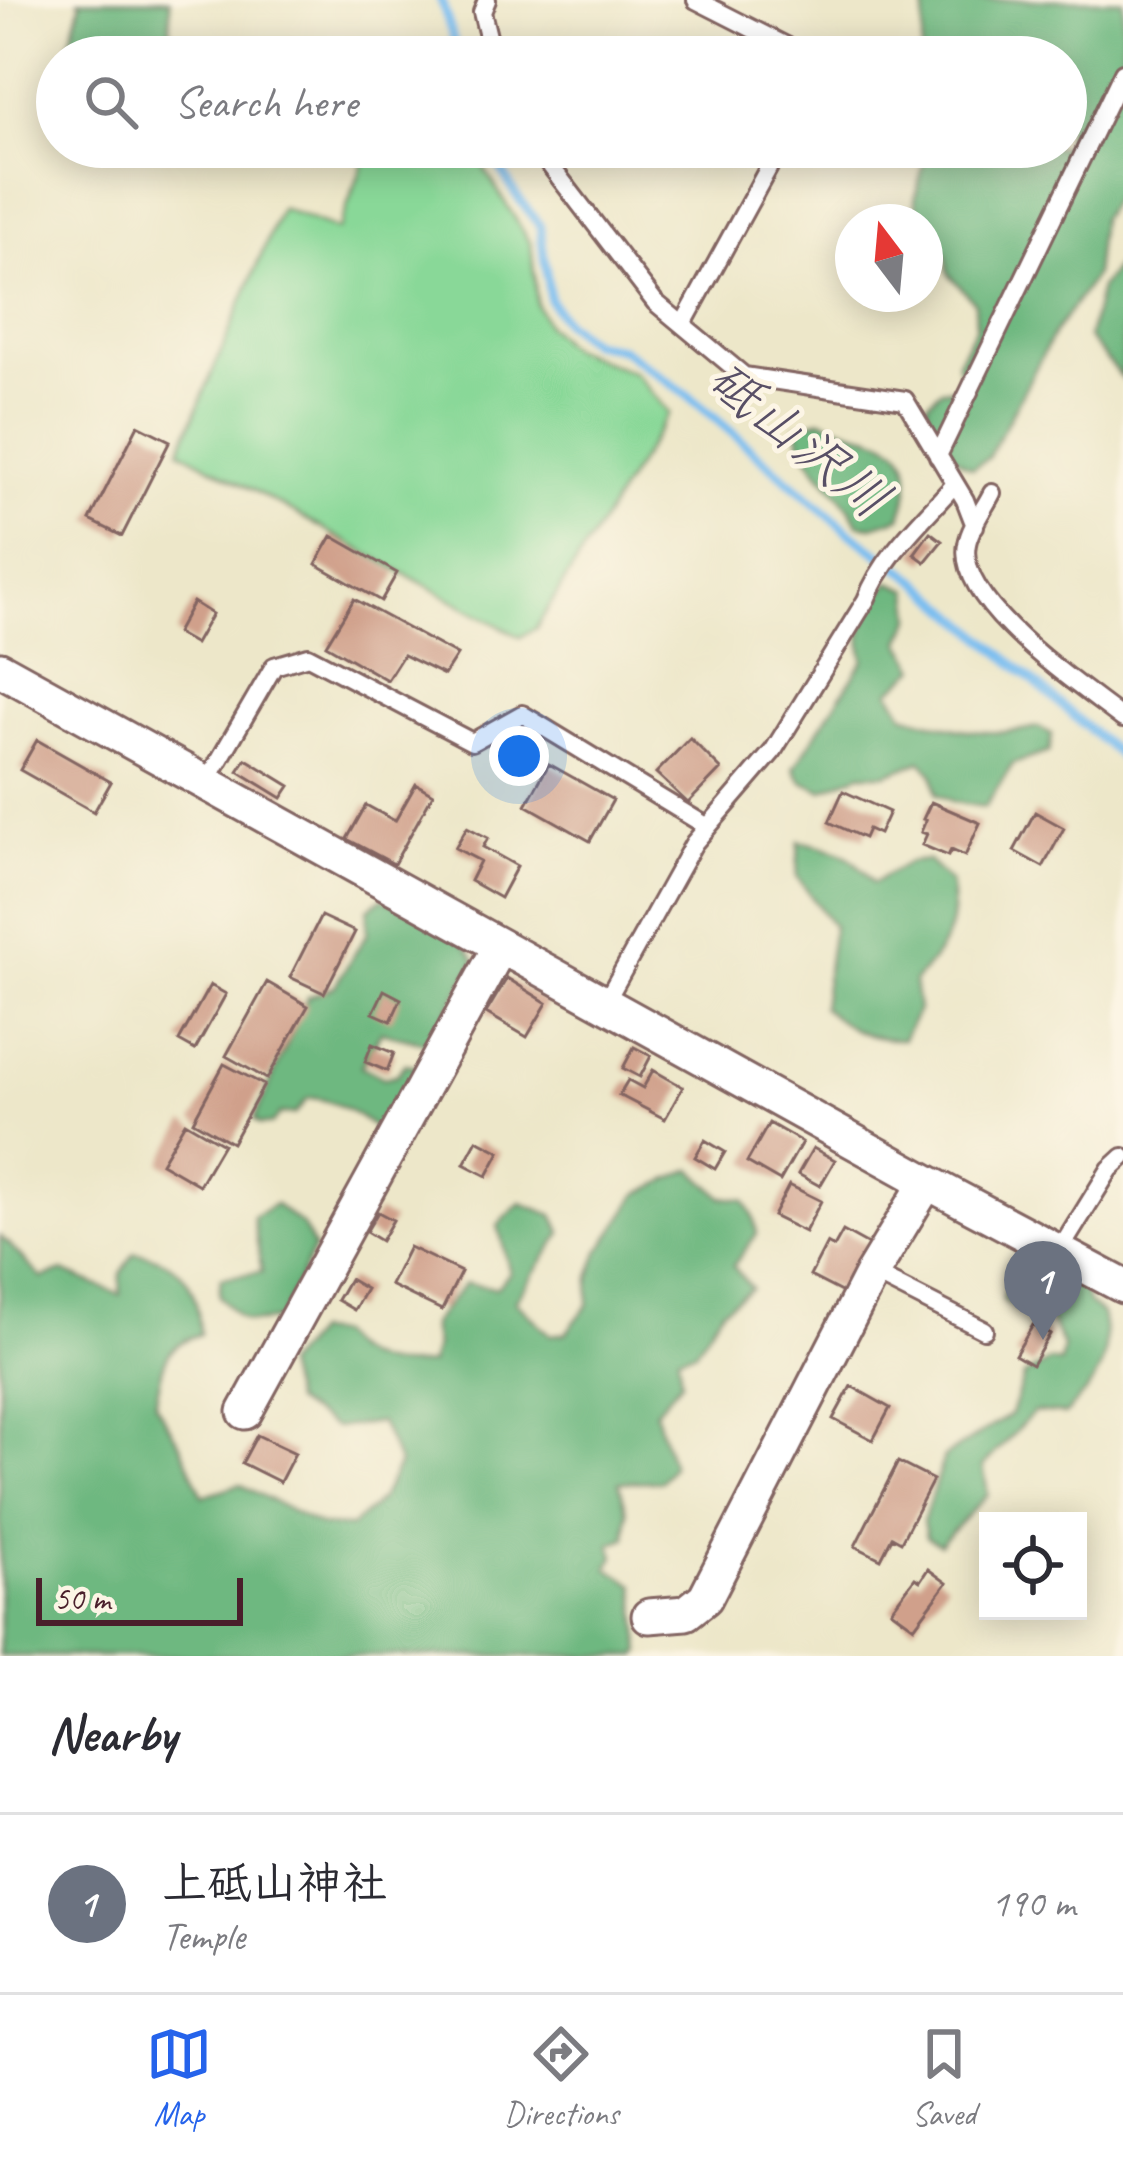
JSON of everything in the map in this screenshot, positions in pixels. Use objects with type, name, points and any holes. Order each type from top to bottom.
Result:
[{"type":"street","points":[[0,669],[1123,1286]]},
{"type":"street","points":[[245,1412],[500,946]]},
{"type":"street","points":[[649,1616],[686,1613],[704,1598],[872,1274],[927,1182]]},
{"type":"lane","points":[[487,0],[482,12],[488,36]]},
{"type":"lane","points":[[696,0],[767,36]]},
{"type":"lane","points":[[1087,147],[1123,72]]},
{"type":"lane","points":[[552,168],[655,302],[744,376],[905,400],[965,500],[975,526]]},
{"type":"lane","points":[[683,324],[768,168]]},
{"type":"lane","points":[[938,456],[1077,168]]},
{"type":"lane","points":[[605,1004],[694,843],[773,751],[873,583],[954,485]]},
{"type":"lane","points":[[992,493],[967,543],[976,591],[1001,620],[1123,718]]},
{"type":"lane","points":[[206,783],[274,666],[308,656],[472,742],[522,714],[708,827]]},
{"type":"lane","points":[[1060,1250],[1123,1156]]},
{"type":"lane","points":[[872,1274],[984,1330]]},
{"type":"green space","points":[[77,0],[170,0],[170,36],[72,36],[81,2]]},
{"type":"green space","points":[[918,0],[1123,0],[1123,183],[1100,219],[1094,276],[1053,335],[988,458],[972,468],[941,442],[927,403],[942,389],[963,388],[957,362],[976,326],[975,303],[948,273],[943,204],[916,204],[923,168],[1087,168],[1087,36],[923,36],[925,8]]},
{"type":"green space","points":[[362,168],[484,168],[531,244],[537,305],[547,326],[569,348],[635,373],[669,413],[536,628],[520,637],[180,450],[281,208],[338,230]]},
{"type":"green space","points":[[1116,267],[1123,268],[1123,379],[1088,338],[1100,288]]},
{"type":"green space","points":[[822,419],[880,439],[904,456],[909,470],[901,517],[873,526],[858,524],[800,440],[797,426]]},
{"type":"green space","points":[[890,582],[910,590],[913,617],[901,641],[917,668],[890,691],[904,714],[970,731],[1038,727],[1052,734],[1049,752],[1013,764],[985,807],[937,794],[933,774],[921,761],[886,774],[860,774],[822,790],[802,781],[794,768],[864,660],[865,618]]},
{"type":"green space","points":[[799,841],[842,853],[873,883],[909,862],[927,860],[950,882],[950,925],[941,948],[914,982],[918,1010],[903,1039],[860,1032],[822,1007],[833,926],[797,877]]},
{"type":"green space","points":[[382,898],[448,930],[476,961],[429,1044],[381,1032],[361,1066],[384,1078],[397,1075],[405,1064],[420,1067],[380,1132],[337,1105],[308,1098],[295,1114],[280,1114],[272,1124],[260,1125],[254,1120],[308,997],[334,987],[367,933],[368,909]]},
{"type":"green space","points":[[692,1169],[722,1197],[744,1200],[753,1215],[757,1234],[733,1266],[751,1288],[722,1309],[695,1351],[678,1356],[681,1381],[655,1411],[672,1466],[661,1481],[619,1482],[627,1512],[626,1538],[611,1544],[615,1556],[608,1568],[635,1585],[641,1652],[637,1656],[0,1656],[0,1236],[42,1278],[63,1271],[120,1295],[121,1274],[134,1253],[176,1269],[196,1302],[200,1334],[171,1352],[155,1403],[203,1496],[240,1484],[320,1526],[351,1527],[381,1499],[399,1464],[380,1422],[335,1428],[293,1402],[284,1366],[314,1332],[336,1334],[355,1352],[378,1362],[430,1364],[435,1347],[431,1325],[465,1283],[496,1288],[510,1273],[498,1225],[521,1203],[553,1215],[562,1233],[515,1301],[551,1335],[566,1333],[588,1305],[590,1277],[599,1252],[638,1194]]},
{"type":"green space","points":[[275,1204],[302,1225],[314,1248],[280,1318],[251,1322],[239,1317],[219,1296],[221,1278],[262,1272],[253,1217]]},
{"type":"green space","points":[[1038,1250],[1081,1281],[1088,1303],[1102,1314],[1105,1345],[1100,1370],[1065,1414],[1034,1412],[983,1466],[988,1494],[940,1544],[926,1537],[923,1521],[944,1457],[1011,1414],[1024,1376],[1049,1361],[1061,1363],[1063,1347],[1050,1319],[1018,1310],[1003,1300],[1018,1256]]},
{"type":"building","points":[[138,425],[170,441],[122,536],[90,520]]},
{"type":"building","points":[[930,532],[942,541],[925,562],[914,554]]},
{"type":"building","points":[[332,536],[397,573],[381,601],[316,564]]},
{"type":"building","points":[[354,599],[457,655],[444,675],[403,655],[387,680],[326,645]]},
{"type":"building","points":[[193,602],[212,614],[195,644],[176,633]]},
{"type":"building","points":[[690,738],[721,769],[688,803],[656,773]]},
{"type":"building","points":[[37,740],[111,782],[94,812],[20,770]]},
{"type":"building","points":[[246,759],[290,786],[282,798],[238,771]]},
{"type":"building","points":[[549,764],[613,800],[590,841],[526,805]]},
{"type":"building","points":[[416,784],[433,794],[394,864],[347,839],[366,805],[395,821]]},
{"type":"building","points":[[843,791],[889,812],[879,834],[868,829],[864,838],[829,822]]},
{"type":"building","points":[[931,802],[980,823],[965,856],[951,850],[948,856],[922,845],[927,834],[921,832],[923,819]]},
{"type":"building","points":[[1035,812],[1064,828],[1043,867],[1014,851]]},
{"type":"building","points":[[467,827],[488,838],[483,847],[517,866],[500,898],[470,881],[480,861],[455,848]]},
{"type":"building","points":[[321,916],[355,932],[324,993],[290,977]]},
{"type":"building","points":[[507,978],[547,1003],[527,1037],[486,1013]]},
{"type":"building","points":[[267,982],[308,1006],[267,1079],[226,1056]]},
{"type":"building","points":[[210,985],[226,994],[195,1050],[179,1041]]},
{"type":"building","points":[[384,990],[401,999],[391,1021],[373,1013]]},
{"type":"building","points":[[372,1044],[394,1053],[387,1071],[365,1062]]},
{"type":"building","points":[[634,1047],[651,1056],[640,1077],[623,1068]]},
{"type":"building","points":[[224,1064],[264,1085],[232,1143],[193,1121]]},
{"type":"building","points":[[653,1070],[683,1087],[665,1119],[619,1095],[628,1080],[643,1088]]},
{"type":"building","points":[[185,1122],[223,1144],[199,1185],[161,1163]]},
{"type":"building","points":[[769,1123],[802,1142],[780,1181],[747,1162]]},
{"type":"building","points":[[477,1140],[500,1152],[487,1176],[464,1164]]},
{"type":"building","points":[[705,1140],[725,1152],[715,1169],[695,1157]]},
{"type":"building","points":[[813,1148],[835,1160],[820,1186],[798,1174]]},
{"type":"building","points":[[789,1185],[821,1201],[805,1232],[773,1216]]},
{"type":"building","points":[[378,1212],[393,1220],[381,1241],[366,1232]]},
{"type":"building","points":[[843,1231],[872,1247],[847,1295],[810,1276],[827,1243],[834,1247]]},
{"type":"building","points":[[409,1247],[461,1272],[442,1310],[390,1285]]},
{"type":"building","points":[[349,1279],[366,1289],[354,1310],[337,1300]]},
{"type":"building","points":[[1033,1325],[1050,1334],[1032,1365],[1015,1355]]},
{"type":"building","points":[[851,1386],[890,1408],[873,1440],[833,1419]]},
{"type":"building","points":[[257,1435],[295,1453],[280,1482],[242,1463]]},
{"type":"building","points":[[898,1462],[933,1480],[901,1542],[892,1537],[881,1559],[855,1546]]},
{"type":"building","points":[[928,1569],[947,1583],[914,1627],[891,1610],[915,1578],[920,1581]]},
{"type":"waterway","name":"砥山沢川","points":[[441,0],[452,36]]},
{"type":"waterway","name":"砥山沢川","points":[[501,168],[540,226],[550,300],[565,323],[591,342],[622,349],[690,397],[849,532],[917,580],[1123,759]]},
{"type":"place","name":"上砥山神社","points":[[1043,1340]]}]
